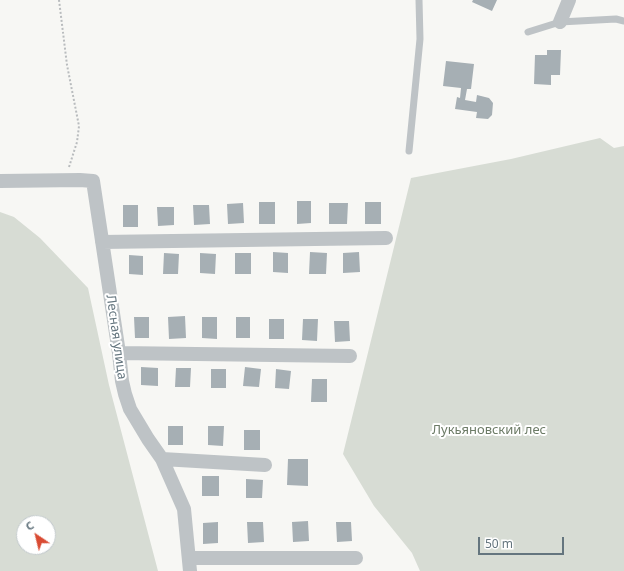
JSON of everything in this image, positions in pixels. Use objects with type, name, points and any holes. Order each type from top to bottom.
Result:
[{"type":"street","points":[[560,22],[569,0]]},
{"type":"street","name":"Лесная улица","points":[[0,181],[93,181],[122,381],[130,409],[162,459],[184,509],[190,565]]},
{"type":"street","points":[[102,242],[386,238]]},
{"type":"street","points":[[119,353],[350,356]]},
{"type":"street","points":[[162,459],[265,465]]},
{"type":"street","points":[[190,565],[356,558]]},
{"type":"lane","points":[[410,151],[420,39],[419,0]]},
{"type":"lane","points":[[528,32],[560,22],[616,19],[624,21]]},
{"type":"path","points":[[59,0],[67,65],[79,126],[77,142],[68,169],[69,180]]},
{"type":"green space","name":"Лукьяновский лес","points":[[600,138],[614,148],[624,146],[624,571],[420,571],[412,553],[374,506],[343,454],[411,178],[511,159]]},
{"type":"green space","points":[[0,212],[14,217],[40,238],[88,288],[109,385],[158,571],[0,571]]},
{"type":"building","points":[[473,0],[497,0],[492,11],[472,2]]},
{"type":"building","points":[[547,50],[561,50],[560,75],[551,75],[551,85],[534,84],[535,55],[547,55]]},
{"type":"building","points":[[446,61],[474,64],[471,89],[467,89],[465,100],[476,102],[477,95],[489,98],[493,103],[492,115],[488,119],[476,118],[477,112],[455,109],[457,97],[460,98],[461,88],[443,86]]},
{"type":"building","points":[[297,201],[311,201],[311,223],[297,224]]},
{"type":"building","points":[[259,202],[275,202],[275,224],[259,224]]},
{"type":"building","points":[[365,202],[381,202],[381,224],[365,224]]},
{"type":"building","points":[[243,203],[244,223],[228,224],[227,204]]},
{"type":"building","points":[[329,203],[348,203],[347,224],[329,224]]},
{"type":"building","points":[[123,205],[138,205],[138,227],[123,227]]},
{"type":"building","points":[[193,205],[209,205],[210,224],[194,225]]},
{"type":"building","points":[[157,207],[174,207],[174,225],[158,226]]},
{"type":"building","points":[[273,252],[288,253],[288,273],[273,272]]},
{"type":"building","points":[[310,252],[327,253],[326,274],[309,274]]},
{"type":"building","points":[[359,252],[360,272],[343,273],[343,253]]},
{"type":"building","points":[[164,253],[179,254],[178,274],[163,274]]},
{"type":"building","points":[[200,253],[216,254],[215,274],[200,273]]},
{"type":"building","points":[[235,253],[251,253],[251,274],[235,274]]},
{"type":"building","points":[[129,255],[143,256],[143,275],[129,274]]},
{"type":"building","points":[[185,316],[186,338],[169,339],[168,317]]},
{"type":"building","points":[[134,317],[149,317],[149,338],[135,338]]},
{"type":"building","points":[[202,317],[217,317],[217,339],[202,338]]},
{"type":"building","points":[[236,317],[250,317],[250,338],[236,338]]},
{"type":"building","points":[[269,319],[284,319],[284,339],[269,339]]},
{"type":"building","points":[[303,319],[318,319],[317,341],[302,340]]},
{"type":"building","points":[[334,321],[349,321],[350,341],[335,342]]},
{"type":"building","points":[[141,367],[158,368],[158,386],[141,385]]},
{"type":"building","points":[[245,367],[261,369],[259,387],[243,386]]},
{"type":"building","points":[[176,368],[191,368],[190,387],[175,387]]},
{"type":"building","points":[[211,369],[226,369],[226,388],[211,388]]},
{"type":"building","points":[[276,369],[291,371],[289,389],[275,388]]},
{"type":"building","points":[[312,379],[327,379],[327,402],[311,402]]},
{"type":"building","points":[[168,426],[183,426],[183,445],[168,445]]},
{"type":"building","points":[[208,426],[224,426],[223,446],[208,445]]},
{"type":"building","points":[[244,430],[260,430],[260,450],[244,450]]},
{"type":"building","points":[[288,459],[308,459],[308,486],[287,485]]},
{"type":"building","points":[[202,476],[219,476],[219,496],[202,496]]},
{"type":"building","points":[[246,479],[263,480],[262,498],[246,498]]},
{"type":"building","points":[[308,521],[309,541],[293,542],[292,522]]},
{"type":"building","points":[[218,522],[218,543],[203,544],[203,523]]},
{"type":"building","points":[[247,522],[263,522],[264,542],[248,543]]},
{"type":"building","points":[[336,522],[351,522],[352,541],[337,542]]}]
